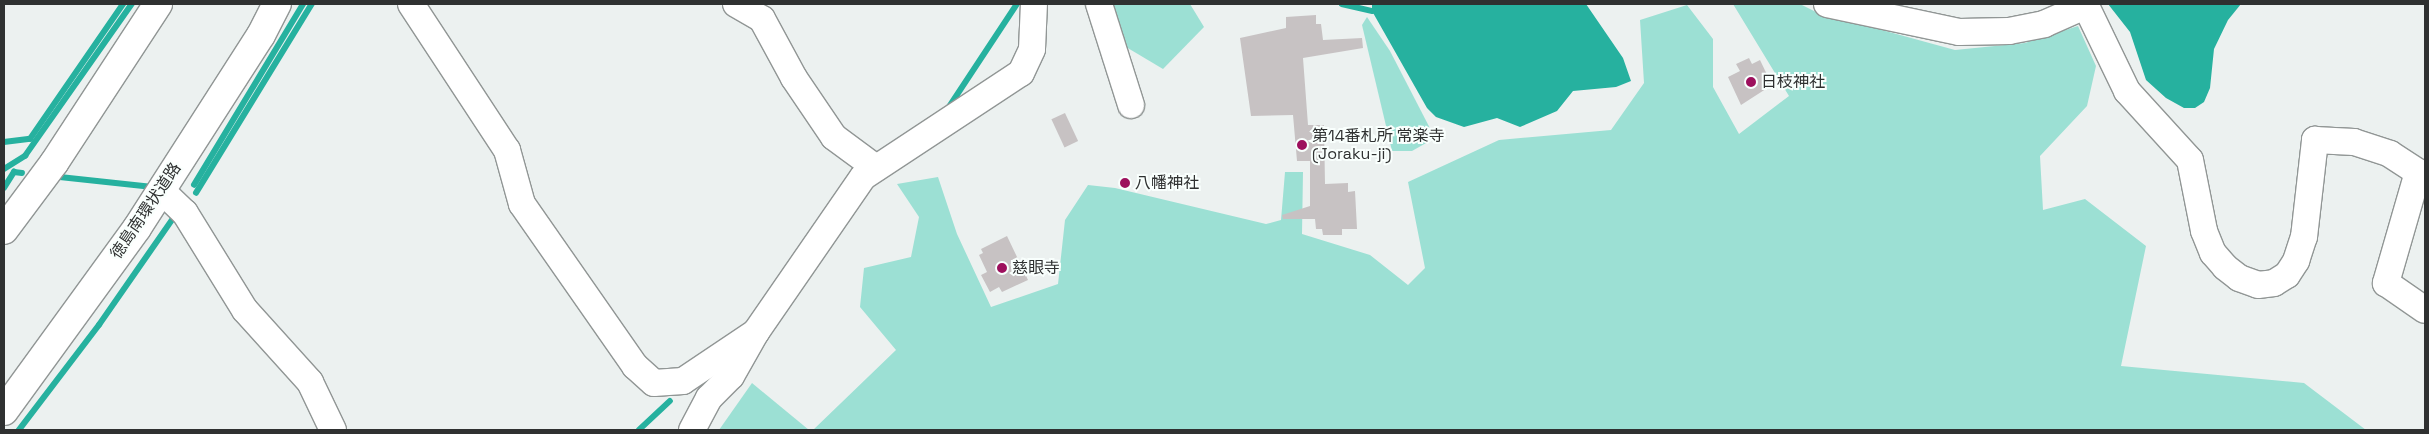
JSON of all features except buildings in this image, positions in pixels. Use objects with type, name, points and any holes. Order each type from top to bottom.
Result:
[{"type":"highway","points":[[4,230],[54,163],[158,4]]},
{"type":"highway","name":"徳島南環状道路","points":[[4,411],[161,190],[261,35],[277,4]]},
{"type":"street","points":[[411,4],[507,150],[522,204],[635,366],[654,383],[683,381],[756,332]]},
{"type":"street","points":[[736,4],[762,19],[794,78],[834,137],[876,168]]},
{"type":"street","points":[[692,430],[709,398],[731,376],[756,332],[863,177],[1021,73],[1032,49],[1034,4]]},
{"type":"street","points":[[1099,4],[1130,105]]},
{"type":"street","points":[[1827,4],[1959,32],[2018,29],[2044,24],[2085,5],[2127,90],[2190,160],[2204,231],[2213,253],[2225,267],[2239,278],[2258,284],[2274,283],[2287,275],[2296,260],[2304,237],[2315,140],[2354,142],[2390,154],[2418,172],[2386,283],[2425,310]]},
{"type":"street","points":[[161,190],[185,213],[245,310],[310,382],[334,430]]},
{"type":"shaded area","points":[[1112,4],[1190,4],[1204,27],[1163,69],[1121,44]]},
{"type":"shaded area","points":[[1372,4],[1586,4],[1623,58],[1631,81],[1616,87],[1573,91],[1557,111],[1520,127],[1497,118],[1464,127],[1436,117],[1427,108],[1372,11]]},
{"type":"shaded area","points":[[1733,4],[1800,4],[1816,12],[1955,50],[2025,43],[2078,26],[2096,66],[2087,106],[2040,156],[2043,210],[2085,199],[2146,246],[2121,366],[2304,383],[2366,430],[813,430],[896,350],[860,307],[864,268],[911,257],[919,217],[897,184],[938,177],[957,234],[991,307],[1058,284],[1065,220],[1088,185],[1115,188],[1266,224],[1281,220],[1285,172],[1303,172],[1302,234],[1370,255],[1408,285],[1425,268],[1408,182],[1499,140],[1611,130],[1644,83],[1640,20],[1687,5],[1713,39],[1713,87],[1739,134],[1789,96]]},
{"type":"shaded area","points":[[2108,4],[2241,4],[2228,20],[2214,49],[2210,88],[2204,102],[2195,108],[2184,108],[2166,98],[2146,80],[2130,32]]},
{"type":"shaded area","points":[[1367,17],[1390,51],[1435,138],[1412,151],[1392,151],[1362,25]]},
{"type":"shaded area","points":[[752,383],[809,430],[719,430]]},
{"type":"waterway","points":[[4,142],[30,139],[123,4]]},
{"type":"waterway","points":[[4,169],[25,156],[132,4]]},
{"type":"waterway","points":[[194,185],[303,4]]},
{"type":"waterway","points":[[196,193],[312,4]]},
{"type":"waterway","points":[[949,107],[1017,4]]},
{"type":"waterway","points":[[1342,4],[1372,11]]},
{"type":"waterway","points":[[4,188],[14,172],[22,173]]},
{"type":"waterway","points":[[60,177],[152,187]]},
{"type":"waterway","points":[[19,430],[99,325],[172,220]]},
{"type":"waterway","points":[[639,430],[670,401]]},
{"type":"place","name":"日枝神社","points":[[1751,82]]},
{"type":"place","name":"第14番札所 常楽寺 (Joraku-ji)","points":[[1302,145]]},
{"type":"place","name":"八幡神社","points":[[1125,183]]},
{"type":"place","name":"慈眼寺","points":[[1002,268]]}]
